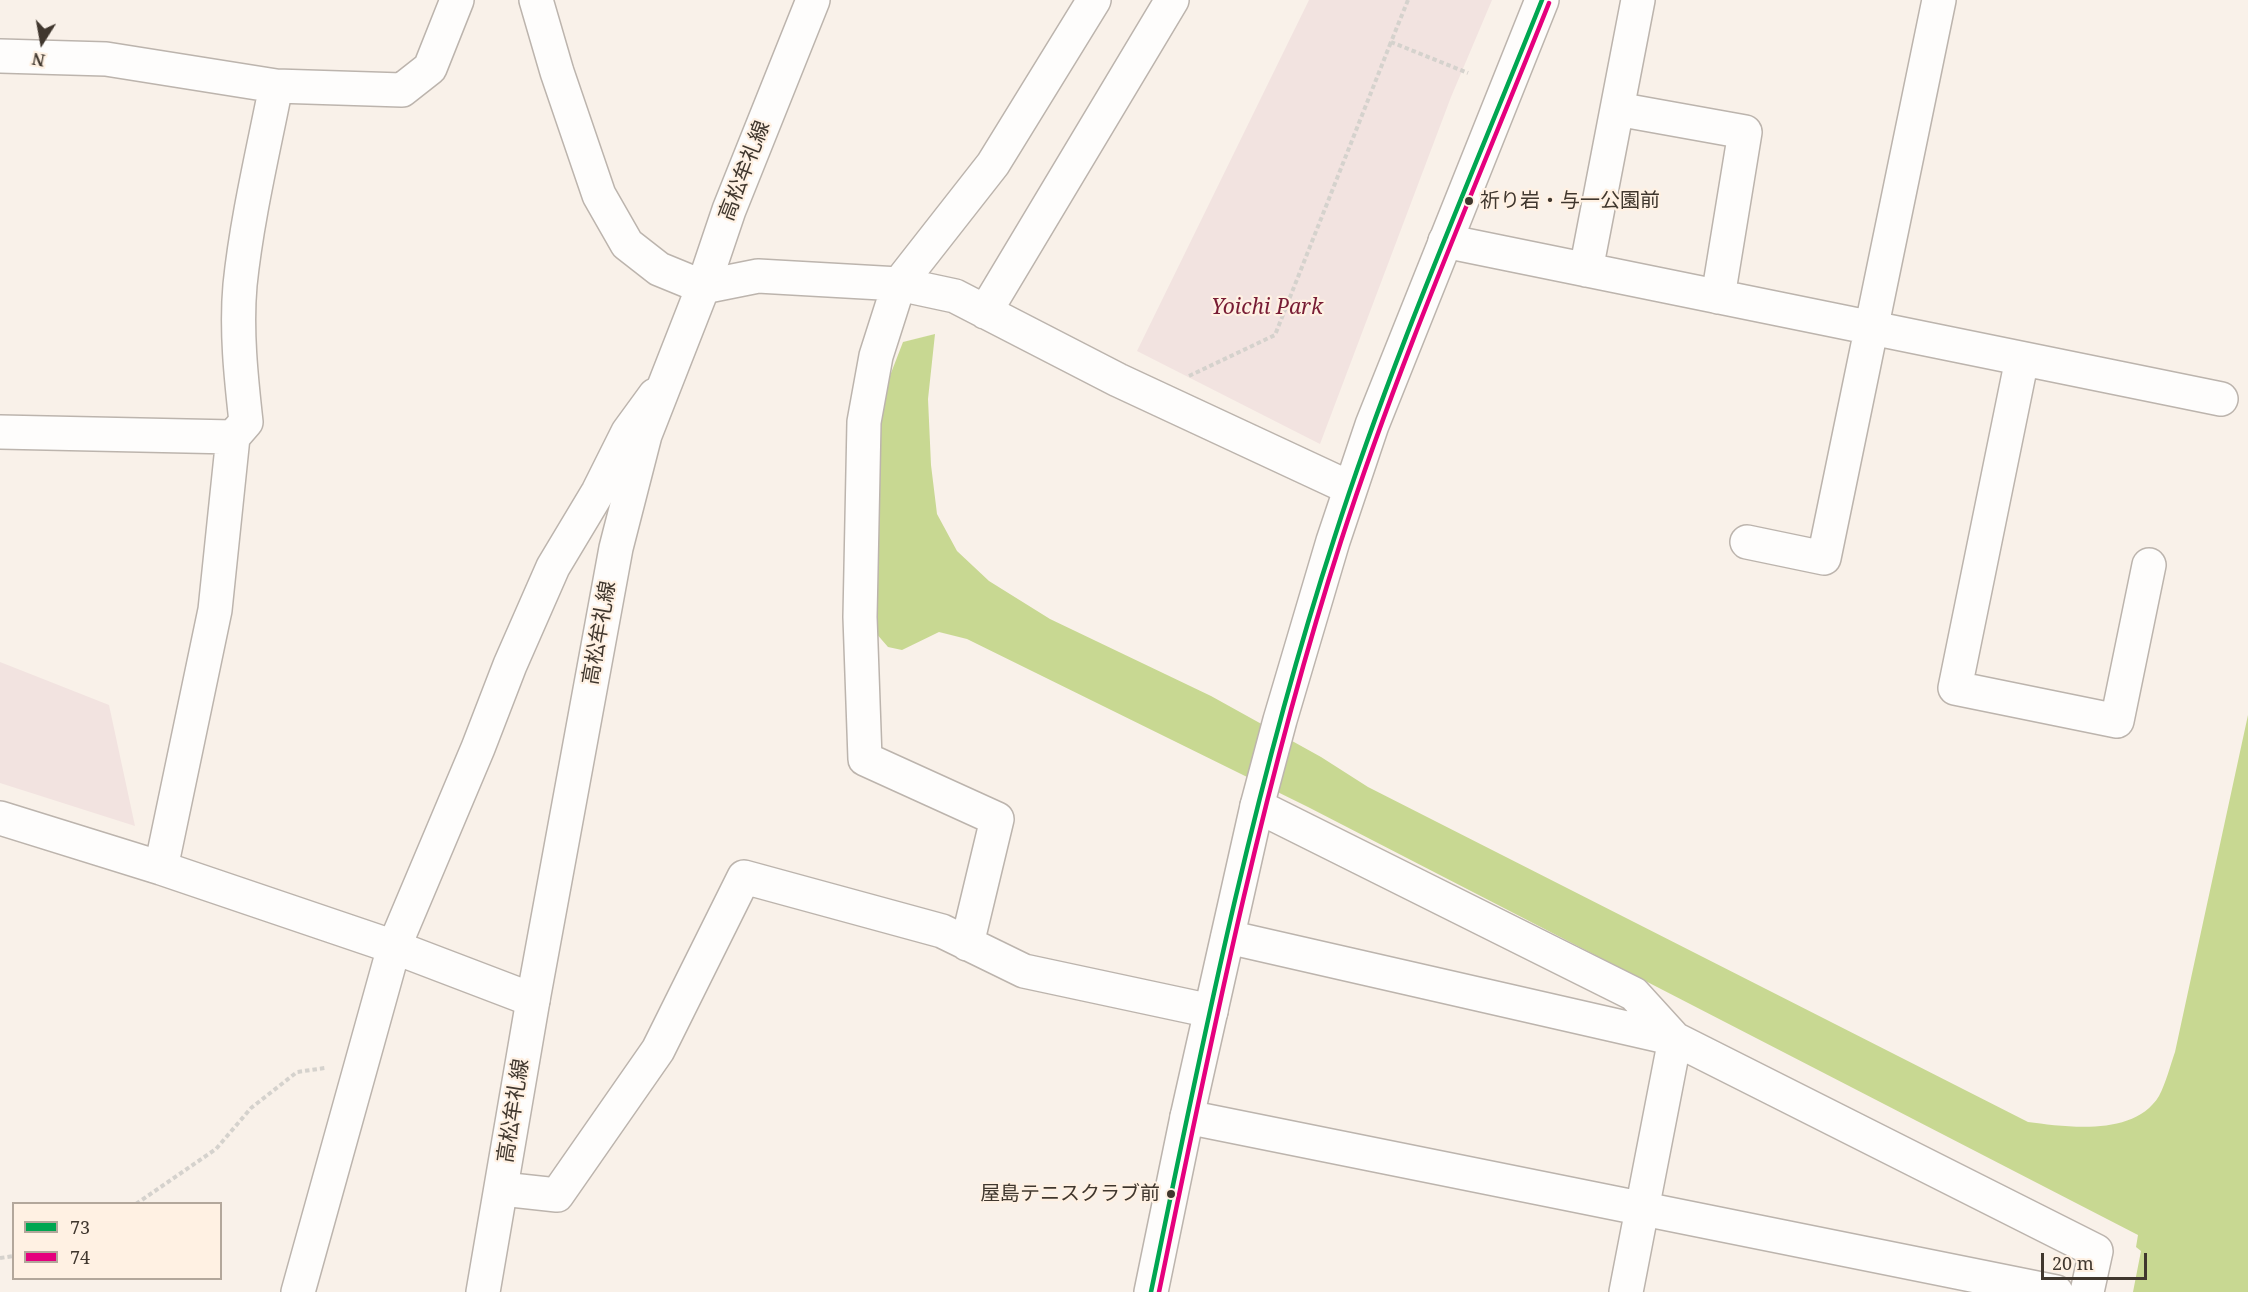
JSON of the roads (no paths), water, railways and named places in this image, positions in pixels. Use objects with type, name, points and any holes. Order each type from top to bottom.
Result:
[{"type":"street","points":[[0,56],[106,59],[276,86],[402,90],[430,68],[457,0]]},
{"type":"street","points":[[536,0],[557,72],[599,195],[627,244],[659,268],[703,287],[758,276],[899,284],[955,296],[1118,380],[1350,488]]},
{"type":"street","name":"高松牟礼線","points":[[483,1292],[533,1000],[616,548],[645,435],[703,287],[729,210],[813,0]]},
{"type":"street","points":[[967,944],[997,819],[865,759],[860,617],[864,422],[876,356],[899,284],[993,164],[1094,0]]},
{"type":"street","points":[[986,312],[1172,0]]},
{"type":"street","points":[[1153,1292],[1211,1011],[1259,799],[1280,720],[1350,488],[1372,425],[1542,0]]},
{"type":"street","points":[[1586,270],[1638,0]]},
{"type":"street","points":[[1747,542],[1824,558],[1939,0]]},
{"type":"street","points":[[161,868],[215,610],[233,437],[246,422],[240,369],[240,287],[248,220],[276,86]]},
{"type":"street","points":[[1617,109],[1745,132],[1718,297]]},
{"type":"street","points":[[1445,241],[2221,399]]},
{"type":"street","points":[[2022,359],[1955,688],[2117,721],[2149,565]]},
{"type":"street","points":[[298,1292],[394,946],[553,567],[598,492],[628,432],[665,382]]},
{"type":"street","points":[[0,432],[233,437]]},
{"type":"street","points":[[1259,799],[1634,994],[1675,1039]]},
{"type":"street","points":[[0,818],[161,868],[394,946],[533,1000]]},
{"type":"street","points":[[502,1189],[557,1195],[658,1050],[744,877],[942,931],[1024,972],[1211,1011]]},
{"type":"street","points":[[1228,937],[1675,1039],[2096,1251],[2087,1292]]},
{"type":"street","points":[[1626,1292],[1675,1039]]},
{"type":"street","points":[[1188,1117],[2056,1292]]},
{"type":"place","name":"祈り岩・与一公園前","points":[[1469,201]]},
{"type":"place","name":"屋島テニスクラブ前","points":[[1171,1194]]},
{"type":"park label","name":"Yoichi Park","points":[[1267,308]]}]
